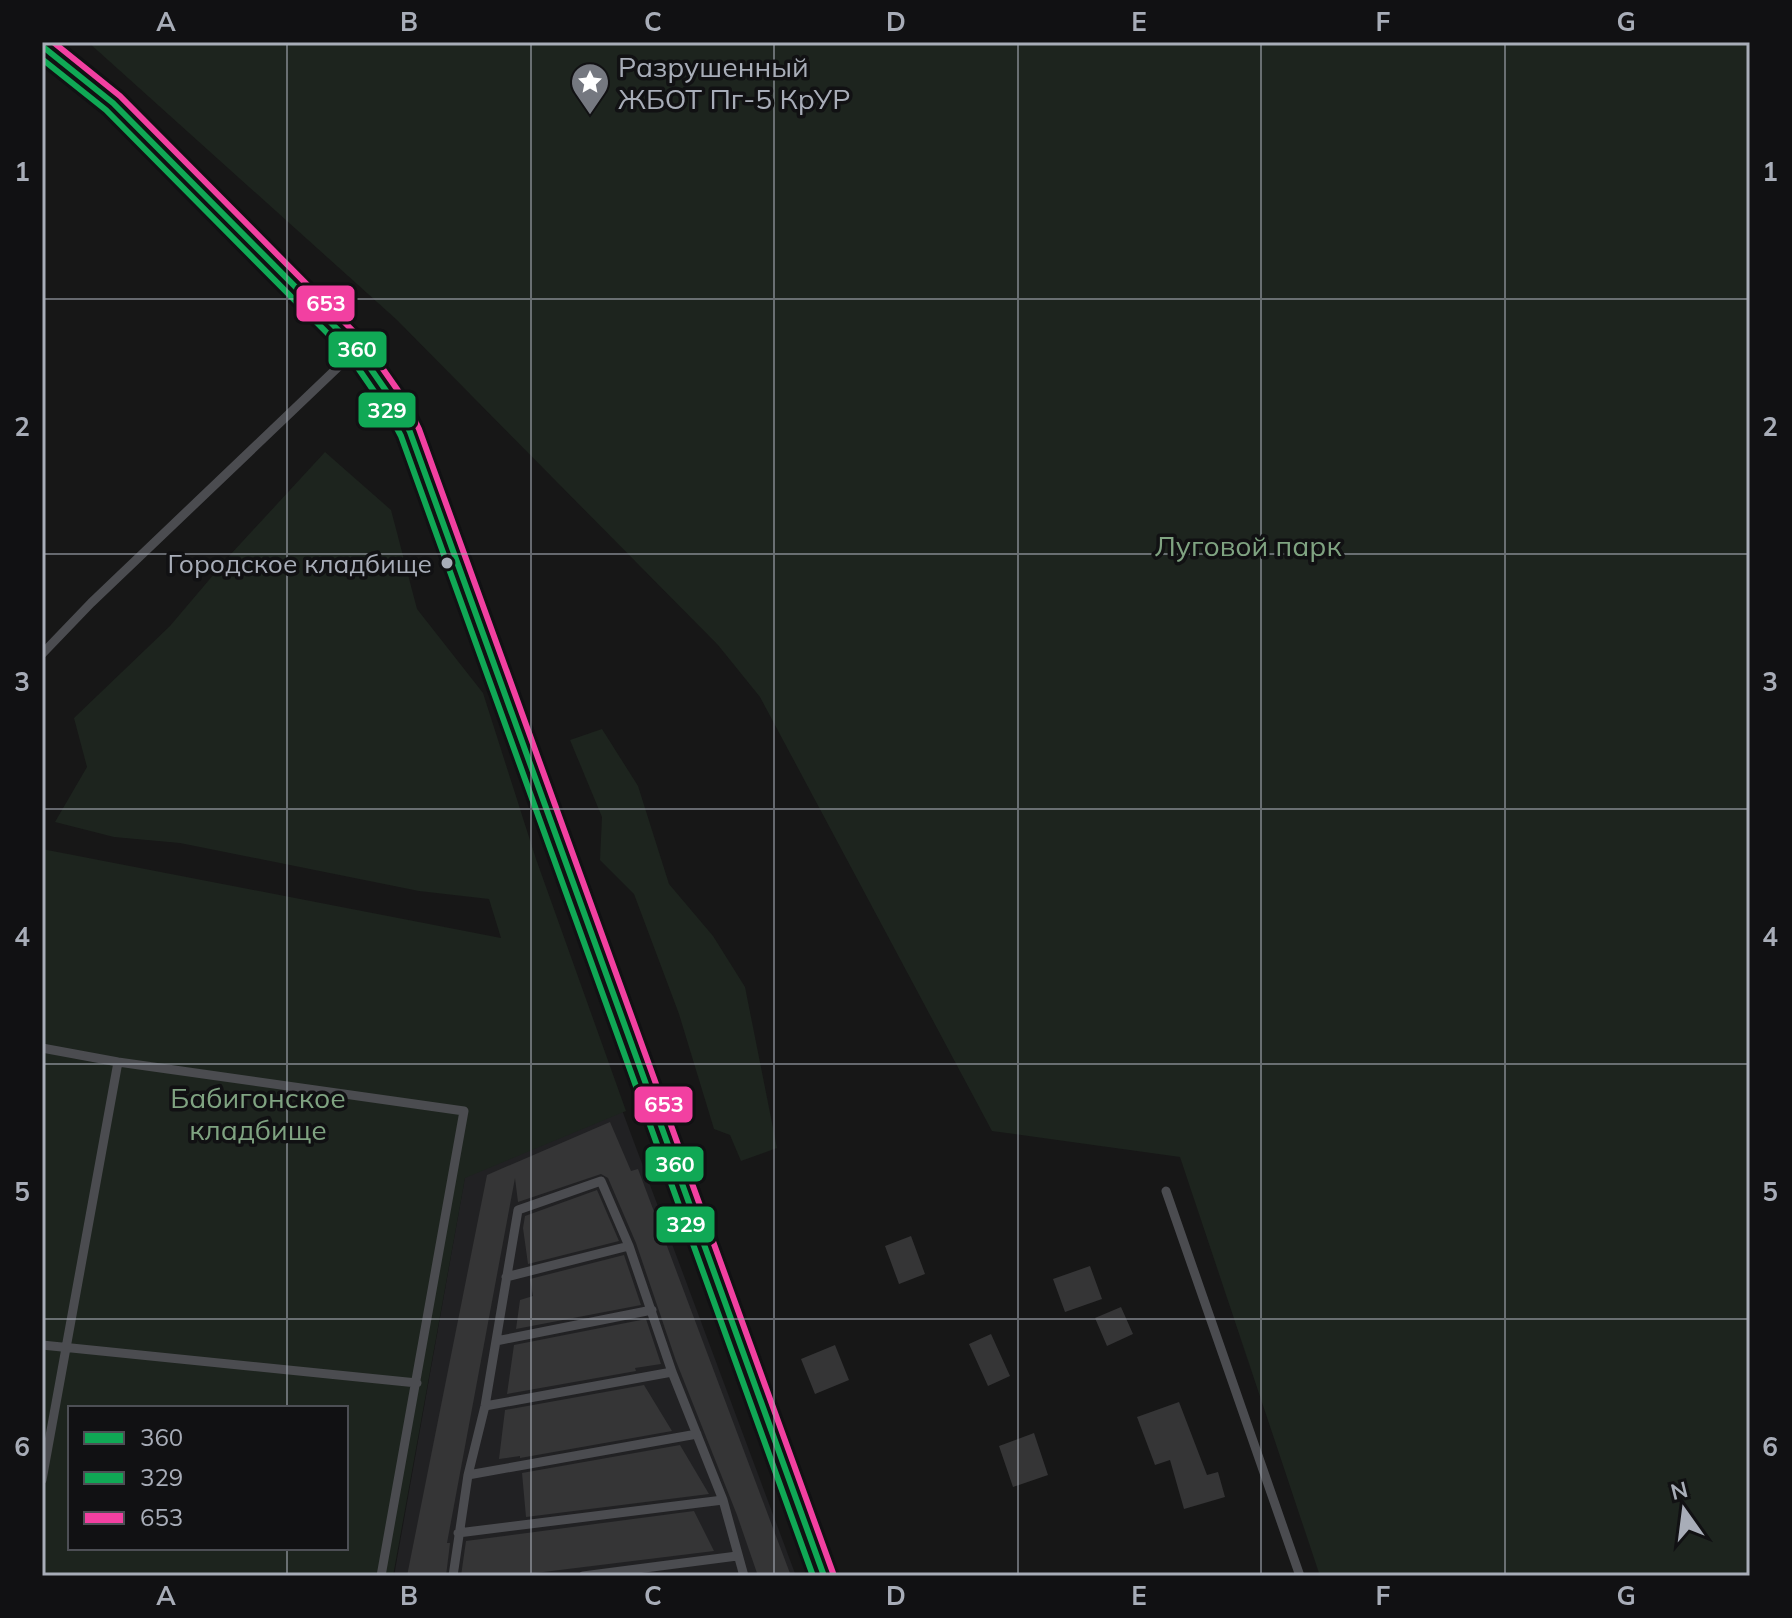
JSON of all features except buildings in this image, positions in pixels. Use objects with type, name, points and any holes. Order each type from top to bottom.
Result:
[{"type":"street","points":[[42,46],[113,103],[357,349],[398,408],[410,432],[824,1576]]},
{"type":"lane","points":[[42,654],[91,603],[357,349]]},
{"type":"lane","points":[[42,1048],[118,1062],[464,1111],[381,1576]]},
{"type":"lane","points":[[42,1480],[118,1062]]},
{"type":"lane","points":[[453,1576],[468,1475],[485,1406],[518,1210],[601,1181],[629,1246],[672,1372],[723,1500],[744,1576]]},
{"type":"lane","points":[[1166,1191],[1300,1576]]},
{"type":"lane","points":[[506,1277],[629,1246]]},
{"type":"lane","points":[[496,1341],[652,1310]]},
{"type":"lane","points":[[42,1345],[417,1383]]},
{"type":"lane","points":[[485,1406],[672,1372]]},
{"type":"lane","points":[[468,1475],[697,1434]]},
{"type":"lane","points":[[458,1533],[723,1500]]},
{"type":"lane","points":[[583,1576],[737,1556]]},
{"type":"shaded area","points":[[622,1110],[796,1576],[394,1576],[465,1177]]},
{"type":"green space","name":"Луговой парк","points":[[88,42],[1750,42],[1750,1576],[1320,1576],[1180,1157],[992,1131],[760,697],[718,645],[397,320]]},
{"type":"green space","name":"Бабигонское кладбище","points":[[325,452],[391,510],[417,609],[483,693],[536,859],[626,1111],[465,1178],[393,1576],[42,1576],[42,849],[501,938],[489,899],[419,891],[180,843],[114,837],[55,822],[87,767],[74,718],[170,626]]},
{"type":"green space","points":[[602,729],[638,786],[669,884],[713,936],[745,987],[777,1148],[741,1161],[730,1135],[714,1129],[679,1014],[634,894],[600,860],[602,817],[570,740]]},
{"type":"transit line","name":"653","points":[[53,42],[120,96],[364,342],[406,402],[419,429],[833,1573]]},
{"type":"transit line","name":"360","points":[[42,46],[113,103],[357,349],[398,408],[410,432],[824,1576]]},
{"type":"transit line","name":"329","points":[[42,59],[106,110],[349,355],[401,436],[813,1576]]},
{"type":"place","name":"Разрушенный ЖБОТ Пг-5 КрУР","points":[[590,116]]},
{"type":"place","name":"Городское кладбище","points":[[447,563]]}]
